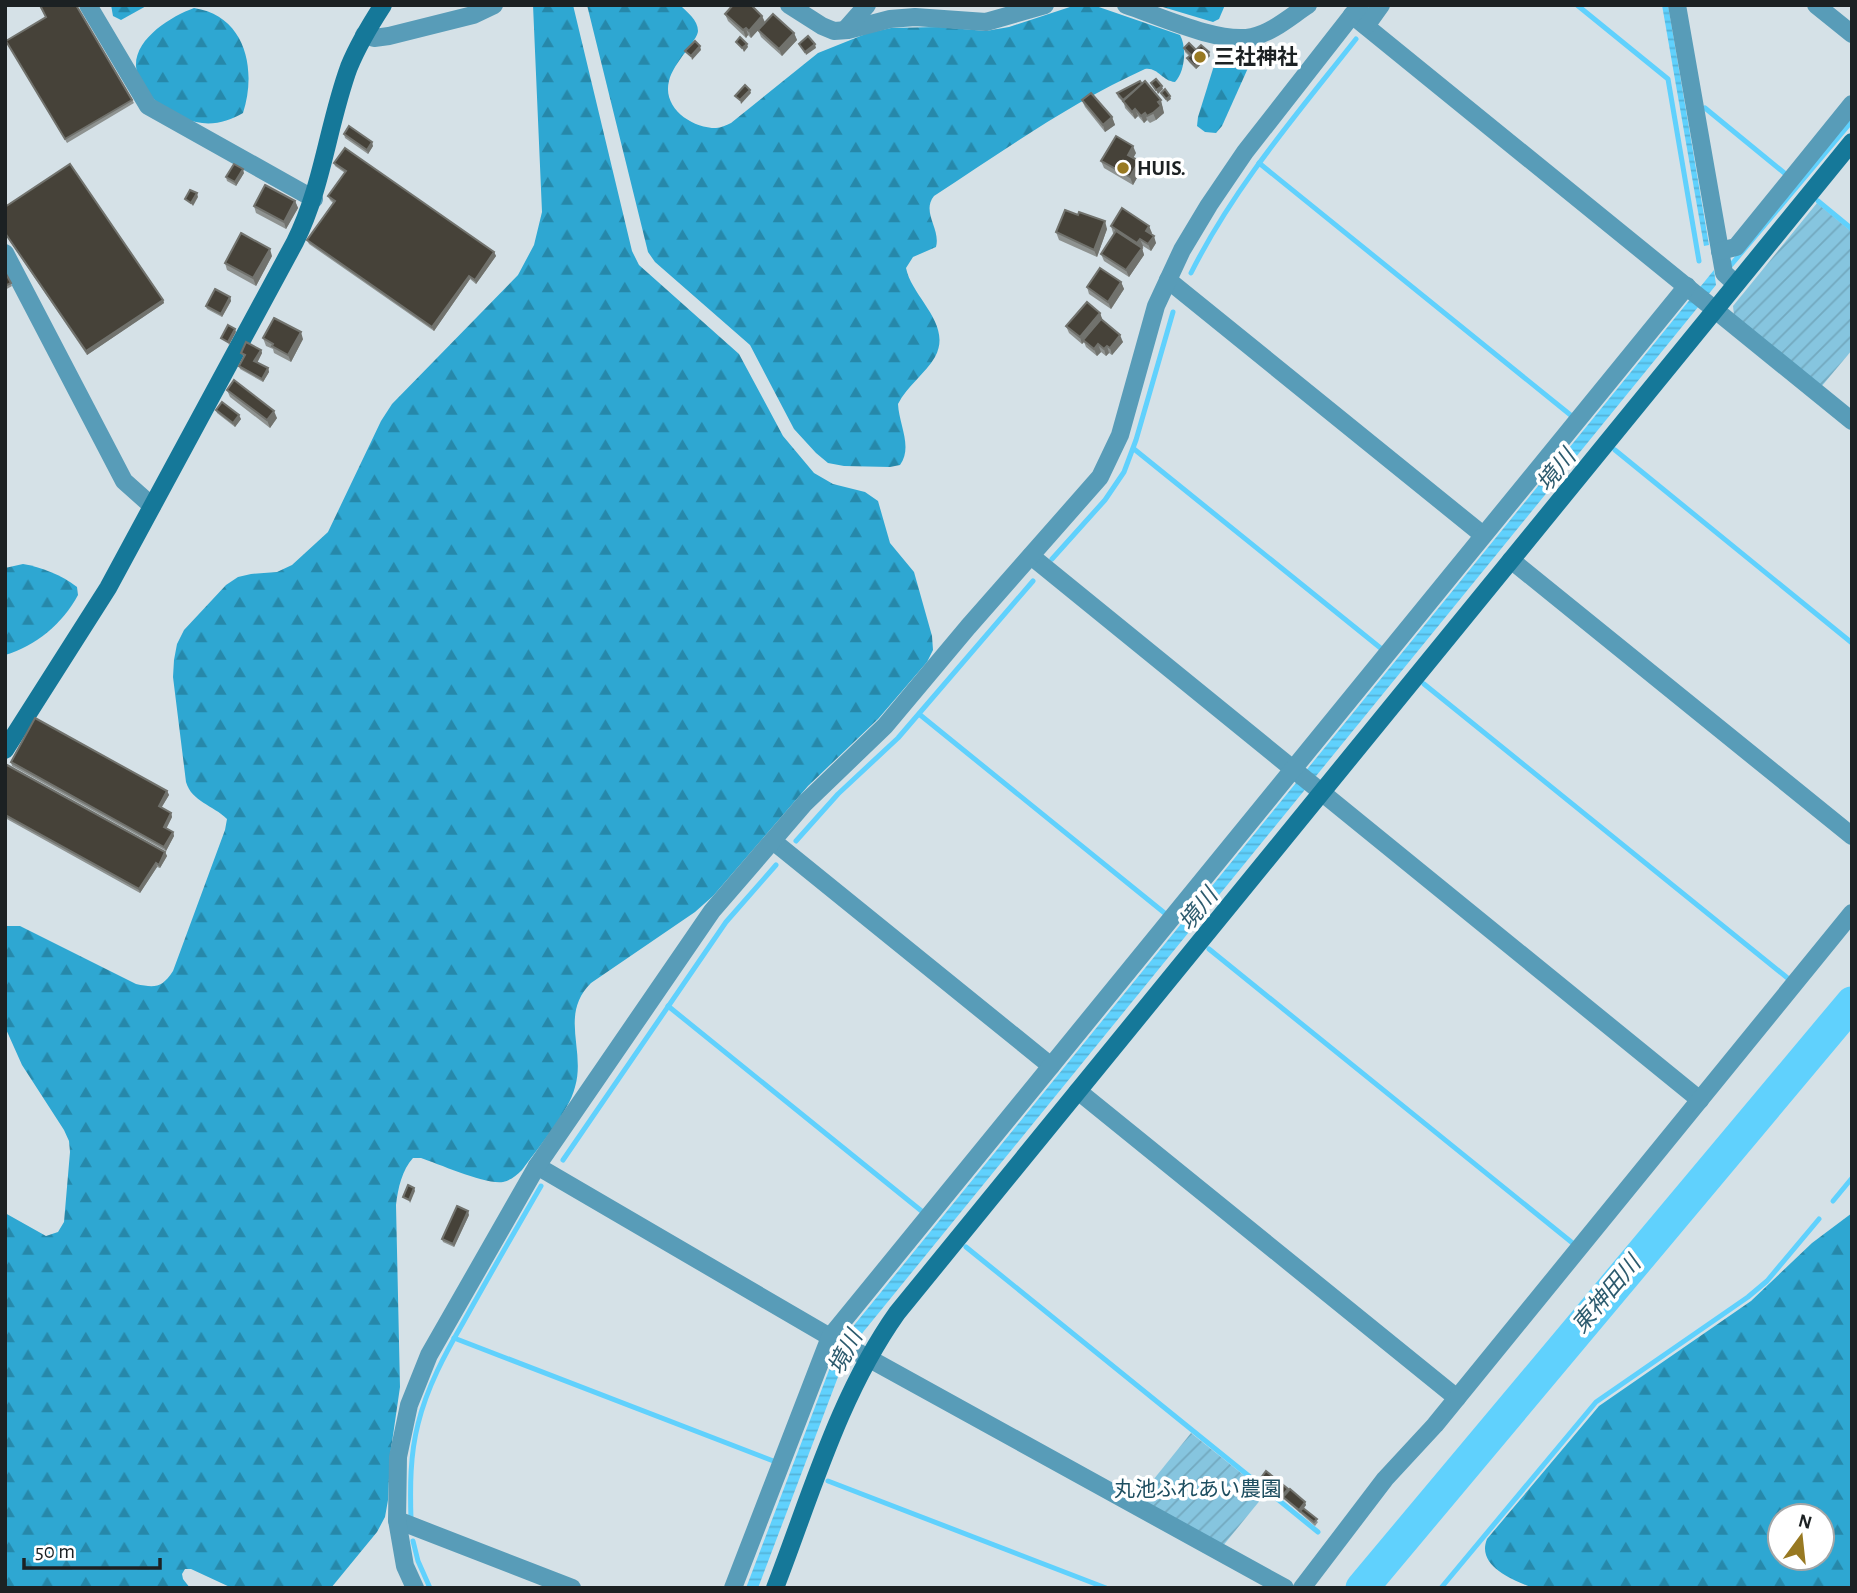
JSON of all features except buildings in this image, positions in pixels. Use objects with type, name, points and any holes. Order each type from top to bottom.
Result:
[{"type":"street","points":[[88,5],[148,106],[314,199]]},
{"type":"street","points":[[5,750],[108,588],[295,242],[314,199],[348,69],[364,35],[383,5]]},
{"type":"street","points":[[364,35],[374,38],[389,36],[473,15],[494,5]]},
{"type":"street","points":[[789,5],[834,31],[890,19],[915,17],[986,22],[1045,5]]},
{"type":"street","points":[[845,30],[867,5]]},
{"type":"street","points":[[1126,5],[1215,36],[1234,39],[1252,37],[1270,30],[1308,5]]},
{"type":"street","points":[[415,1588],[402,1555],[397,1520],[400,1440],[414,1388],[429,1355],[537,1166],[712,911],[816,792],[885,726],[1091,489],[1108,464],[1119,435],[1156,306],[1202,216],[1245,152],[1359,15],[1381,5]]},
{"type":"street","points":[[1677,5],[1724,273],[1736,284]]},
{"type":"street","points":[[1816,5],[1852,34]]},
{"type":"street","points":[[1359,15],[1852,421]]},
{"type":"street","points":[[1720,251],[1736,247],[1852,104]]},
{"type":"street","points":[[775,1588],[862,1355],[1078,1091],[1317,790],[1511,560],[1711,306],[1736,284],[1852,142]]},
{"type":"street","points":[[5,253],[124,481],[152,506]]},
{"type":"street","points":[[1168,280],[1483,535]]},
{"type":"street","points":[[733,1588],[834,1339],[1051,1066],[1294,772],[1483,535],[1689,288]]},
{"type":"street","points":[[1031,556],[1700,1100]]},
{"type":"street","points":[[1511,560],[1852,836]]},
{"type":"street","points":[[772,841],[1051,1066]]},
{"type":"street","points":[[1302,1588],[1385,1479],[1457,1398],[1852,914]]},
{"type":"street","points":[[1078,1091],[1457,1398]]},
{"type":"street","points":[[537,1166],[862,1355],[1285,1588]]},
{"type":"street","points":[[397,1520],[572,1588]]},
{"type":"green space","points":[[111,5],[148,5],[121,20],[113,16]]},
{"type":"green space","points":[[533,5],[573,5],[632,251],[639,265],[739,354],[783,436],[814,473],[833,484],[865,492],[878,501],[890,543],[914,572],[932,636],[933,650],[927,662],[878,719],[808,786],[713,896],[695,912],[591,983],[582,995],[575,1020],[578,1073],[572,1097],[560,1119],[522,1170],[508,1180],[495,1182],[421,1158],[413,1158],[409,1163],[401,1180],[396,1205],[400,1387],[385,1517],[377,1532],[331,1588],[232,1588],[191,1569],[185,1569],[183,1579],[190,1588],[5,1588],[5,1213],[46,1236],[58,1232],[64,1222],[70,1152],[64,1130],[22,1065],[5,1027],[5,926],[20,926],[136,984],[161,984],[173,971],[227,819],[198,799],[186,782],[173,677],[177,644],[184,630],[226,585],[238,577],[277,572],[292,565],[328,532],[381,421],[392,404],[518,275],[534,245],[542,212]]},
{"type":"green space","points":[[587,5],[680,5],[686,10],[698,31],[671,74],[668,91],[670,100],[674,108],[689,120],[716,128],[731,123],[818,53],[868,33],[891,28],[939,27],[986,31],[1009,27],[1076,5],[1093,5],[1180,35],[1184,46],[1184,59],[1175,82],[1153,70],[1145,69],[1117,82],[1063,112],[934,196],[930,214],[936,234],[936,247],[913,257],[906,268],[935,322],[939,345],[931,363],[898,404],[905,443],[904,458],[900,465],[890,467],[844,466],[828,463],[794,429],[750,345],[655,262],[648,252]]},
{"type":"green space","points":[[1156,5],[1225,5],[1219,19],[1213,22]]},
{"type":"green space","points":[[194,8],[212,13],[226,22],[236,33],[247,63],[249,80],[243,113],[221,122],[202,123],[187,120],[167,110],[149,95],[138,76],[137,56],[148,37],[166,22]]},
{"type":"green space","points":[[1223,50],[1242,53],[1249,59],[1248,68],[1222,126],[1216,133],[1205,132],[1197,126],[1198,117],[1217,56]]},
{"type":"green space","points":[[1817,203],[1852,232],[1852,350],[1821,387],[1734,315],[1733,306]]},
{"type":"green space","points":[[23,564],[44,569],[65,579],[77,587],[78,595],[65,615],[48,632],[27,646],[5,655],[5,568]]},
{"type":"green space","points":[[1852,1213],[1852,1588],[1533,1588],[1498,1571],[1487,1557],[1487,1539],[1599,1406],[1751,1301],[1812,1243]]},
{"type":"green space","name":"丸池ふれあい農園","points":[[1191,1433],[1266,1493],[1222,1547],[1137,1500]]},
{"type":"water","points":[[1662,5],[1668,5],[1709,245],[1704,246]]},
{"type":"water","name":"境川","points":[[1714,270],[1716,285],[864,1331],[841,1369],[758,1588],[746,1588],[841,1343]]},
{"type":"waterway","points":[[1577,5],[1668,79],[1699,261]]},
{"type":"waterway","points":[[1191,273],[1208,241],[1247,181],[1356,39]]},
{"type":"waterway","points":[[1705,108],[1788,176]]},
{"type":"waterway","points":[[1731,265],[1852,121]]},
{"type":"waterway","points":[[1259,163],[1573,417]]},
{"type":"waterway","points":[[1818,201],[1852,229]]},
{"type":"waterway","points":[[1052,559],[1105,500],[1124,472],[1136,440],[1173,312]]},
{"type":"waterway","points":[[1134,449],[1383,650]]},
{"type":"waterway","points":[[1615,450],[1852,643]]},
{"type":"waterway","points":[[796,841],[838,794],[898,738],[1033,581]]},
{"type":"waterway","points":[[1424,684],[1790,980]]},
{"type":"waterway","name":"境川","points":[[919,714],[1167,915]]},
{"type":"waterway","points":[[563,1160],[726,922],[776,865]]},
{"type":"waterway","points":[[1209,949],[1575,1245]]},
{"type":"waterway","name":"東神田川","points":[[1362,1588],[1852,1003]]},
{"type":"waterway","points":[[668,1006],[924,1213]]},
{"type":"waterway","points":[[1833,1201],[1852,1178]]},
{"type":"waterway","points":[[411,1520],[413,1447],[426,1397],[450,1346],[541,1186]]},
{"type":"waterway","points":[[1441,1588],[1596,1402],[1748,1297],[1767,1281],[1819,1219]]},
{"type":"waterway","points":[[966,1247],[1318,1532]]},
{"type":"waterway","points":[[454,1338],[776,1462]]},
{"type":"waterway","points":[[828,1481],[1106,1588]]},
{"type":"waterway","points":[[413,1541],[418,1561],[430,1588]]},
{"type":"place","name":"三社神社","points":[[1200,57]]},
{"type":"place","name":"HUIS.","points":[[1123,168]]}]
